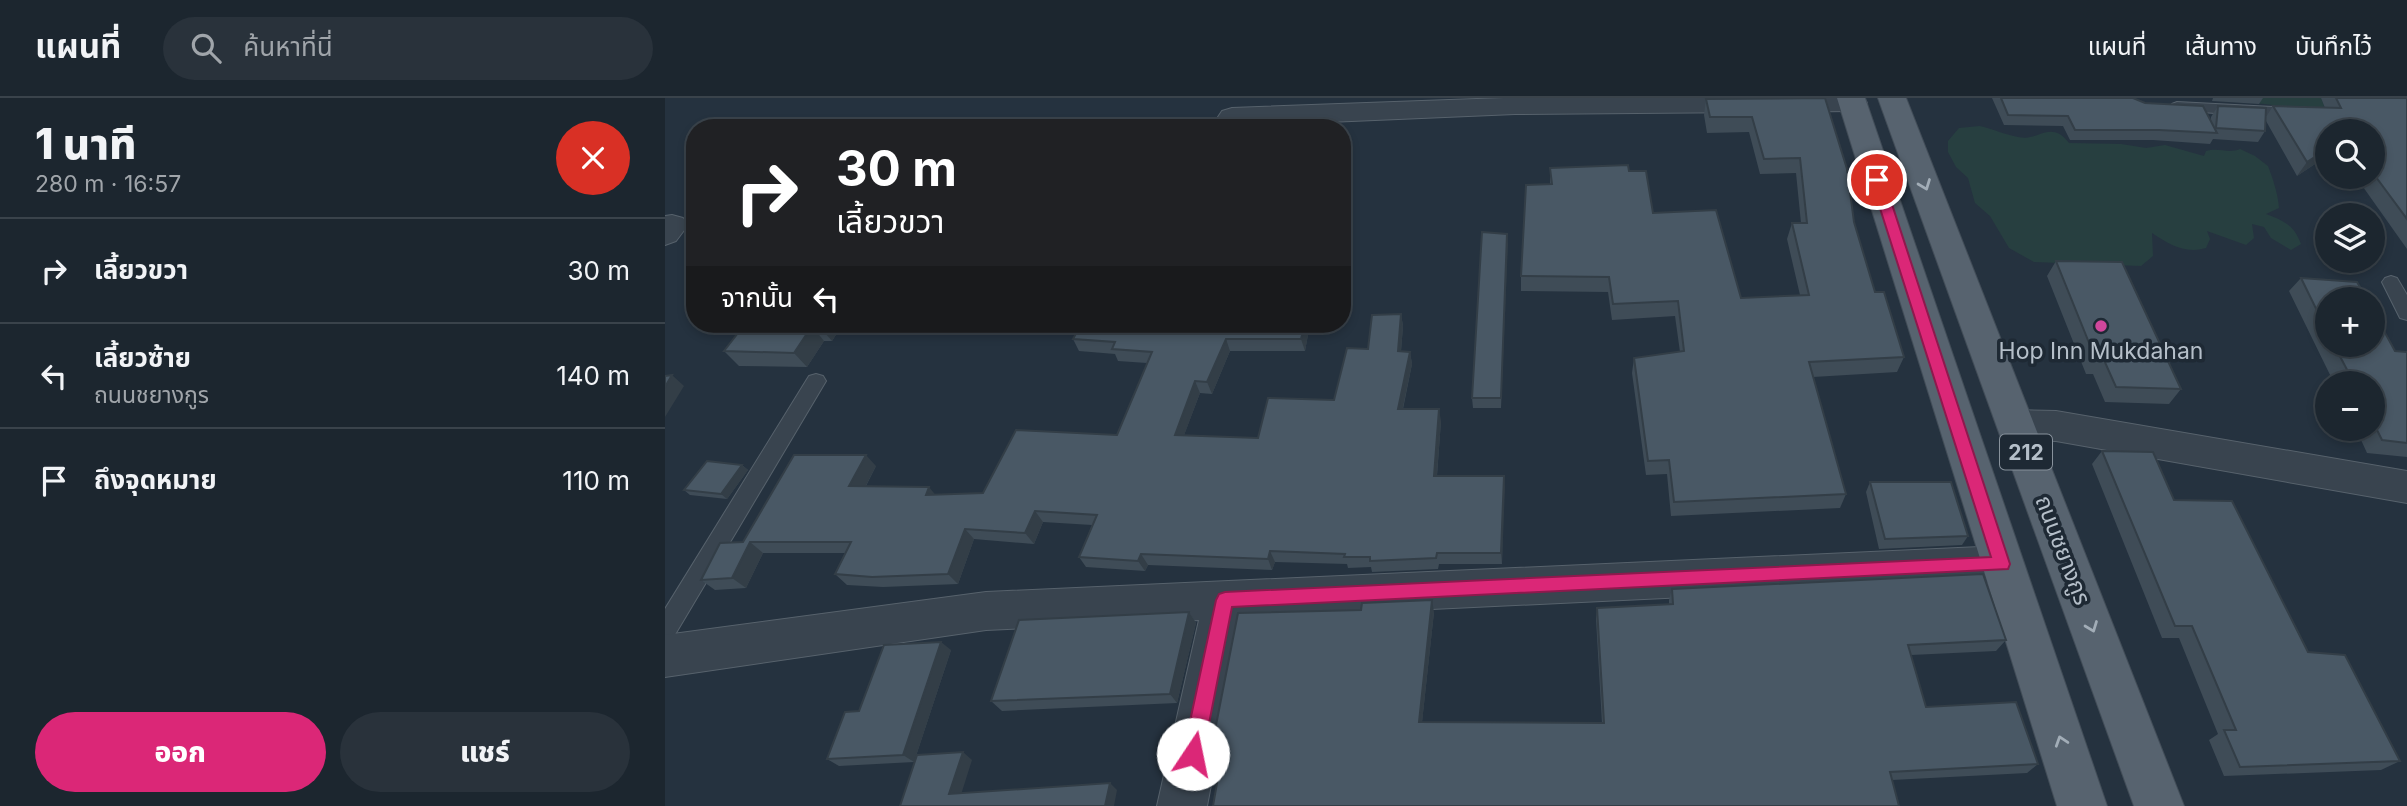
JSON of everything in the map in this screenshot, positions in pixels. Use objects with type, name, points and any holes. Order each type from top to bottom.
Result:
[{"type":"main road","name":"ถนนชยางกูร","points":[[1892,98],[2159,806]]},
{"type":"main road","name":"212","points":[[1852,101],[2082,806]]},
{"type":"street","points":[[1232,117],[1515,106],[1852,101]]},
{"type":"street","points":[[2016,425],[2056,426],[2407,487]]},
{"type":"street","points":[[665,656],[986,611],[2002,564]]},
{"type":"street","points":[[1182,806],[1225,600]]},
{"type":"lane","points":[[2166,107],[2273,112]]},
{"type":"lane","points":[[2391,282],[2407,313]]},
{"type":"lane","points":[[665,631],[816,381]]},
{"type":"green space","points":[[2211,98],[2321,98],[2326,111]]},
{"type":"green space","points":[[1980,126],[2025,138],[2050,132],[2062,136],[2069,143],[2121,144],[2146,148],[2165,145],[2204,156],[2206,151],[2211,150],[2240,149],[2268,166],[2279,208],[2266,214],[2288,225],[2301,244],[2291,250],[2271,238],[2264,227],[2252,224],[2254,238],[2246,245],[2207,231],[2210,239],[2206,248],[2198,250],[2178,247],[2152,233],[2153,256],[2141,266],[2034,262],[2009,248],[1990,216],[1975,203],[1968,178],[1956,167],[1948,152],[1948,141],[1959,128]]},
{"type":"building","points":[[1825,98],[1847,169],[1854,222],[1875,292],[1884,292],[1904,357],[1809,362],[1846,494],[1674,502],[1669,460],[1648,461],[1634,358],[1684,351],[1678,301],[1613,304],[1609,277],[1521,276],[1526,185],[1552,184],[1550,168],[1628,165],[1629,171],[1646,171],[1653,213],[1716,210],[1741,298],[1809,295],[1792,223],[1807,223],[1800,158],[1764,159],[1752,117],[1710,117],[1706,99]]},
{"type":"building","points":[[2001,98],[2133,98],[2145,103],[2203,106],[2217,133],[2075,130],[2068,116],[2008,115]]},
{"type":"building","points":[[2336,98],[2407,98],[2407,219],[2385,189],[2385,119],[2315,119],[2315,157],[2307,162],[2273,106],[2341,108]]},
{"type":"building","points":[[2218,106],[2266,108],[2265,131],[2216,128]]},
{"type":"building","points":[[1482,232],[1507,234],[1501,398],[1472,398]]},
{"type":"building","name":"Hop Inn Mukdahan","points":[[2056,261],[2122,262],[2181,389],[2116,387],[2104,360],[2096,360]]},
{"type":"building","points":[[2301,278],[2357,282],[2360,287],[2315,287],[2315,307]]},
{"type":"building","points":[[1401,314],[1398,351],[1410,352],[1398,409],[1439,409],[1434,476],[1504,476],[1501,553],[1437,553],[1436,558],[1370,561],[1370,557],[1344,557],[1345,554],[1270,551],[1268,559],[1141,554],[1138,561],[1079,557],[1097,515],[1035,511],[1025,533],[965,529],[948,574],[872,577],[835,574],[851,542],[750,542],[732,578],[701,580],[720,543],[743,542],[794,455],[866,455],[849,486],[929,487],[926,495],[983,493],[1016,430],[1117,435],[1152,352],[1112,349],[1115,342],[1073,339],[1076,333],[1303,333],[1301,339],[1226,339],[1207,382],[1195,381],[1175,435],[1258,438],[1268,398],[1334,400],[1347,348],[1368,349],[1372,315]]},
{"type":"building","points":[[738,333],[807,333],[794,353],[724,351]]},
{"type":"building","points":[[2385,333],[2395,351],[2407,352],[2407,443],[2385,440],[2385,371],[2348,371],[2340,357],[2385,357]]},
{"type":"building","points":[[672,375],[665,387],[665,376]]},
{"type":"building","points":[[2102,451],[2153,452],[2174,500],[2232,501],[2308,652],[2345,655],[2400,761],[2240,767],[2224,730],[2236,730],[2192,626],[2175,626]]},
{"type":"building","points":[[707,461],[742,465],[721,494],[684,490]]},
{"type":"building","points":[[1870,482],[1951,482],[1968,536],[1885,539]]},
{"type":"building","points":[[1983,574],[2006,640],[1908,645],[1926,707],[2016,702],[2038,764],[1890,772],[1899,806],[1213,806],[1220,766],[1208,766],[1238,613],[1361,610],[1362,603],[1432,600],[1419,722],[1604,723],[1597,608],[1673,604],[1672,589]]},
{"type":"building","points":[[1189,612],[1170,694],[991,701],[1019,620]]},
{"type":"building","points":[[941,642],[903,755],[827,759],[845,712],[859,711],[884,645]]},
{"type":"building","points":[[963,752],[949,794],[1110,783],[1105,806],[900,806],[917,755]]},
{"type":"place","name":"Hop Inn Mukdahan","points":[[2101,326]]},
{"type":"route","points":[[1193,754],[1225,600],[2002,564],[1877,180]]}]
